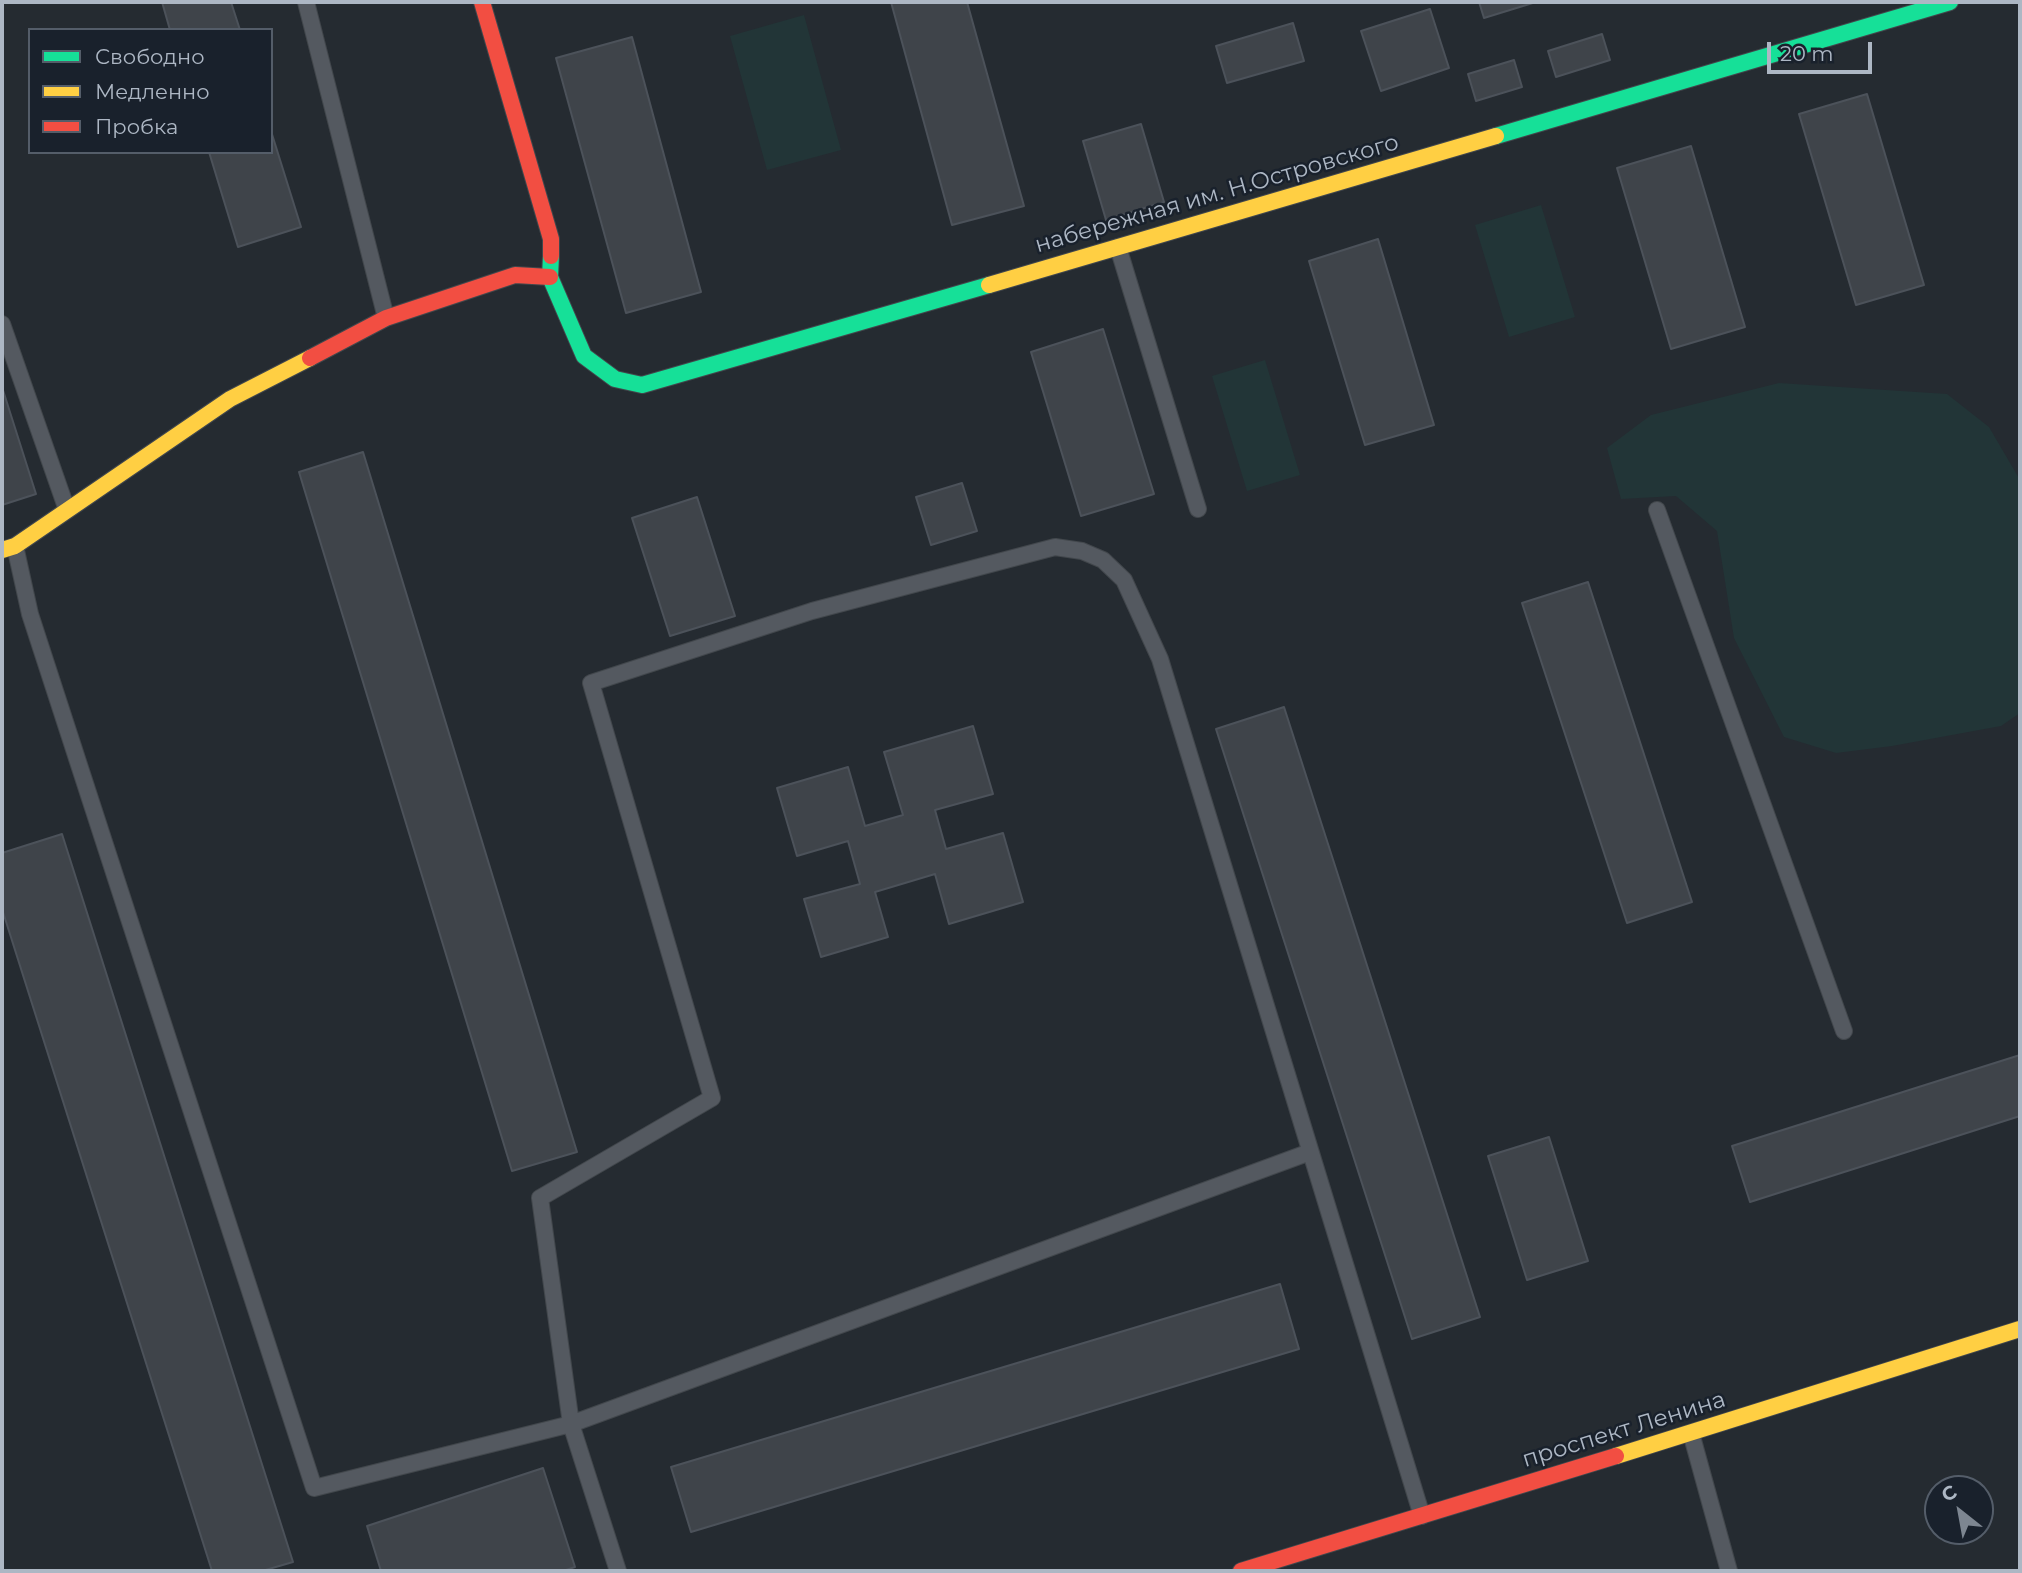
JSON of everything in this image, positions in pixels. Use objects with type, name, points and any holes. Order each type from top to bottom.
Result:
[{"type":"street","points":[[8,548],[67,511],[230,398],[386,318],[514,275],[551,277],[551,239],[482,2]]},
{"type":"street","name":"набережная им. Н.Островского","points":[[551,277],[584,356],[615,379],[642,385],[1950,2]]},
{"type":"street","name":"проспект Ленина","points":[[1241,1571],[2020,1329]]},
{"type":"lane","points":[[306,2],[386,318]]},
{"type":"lane","points":[[1118,247],[1198,509]]},
{"type":"lane","points":[[2,324],[67,511]]},
{"type":"lane","points":[[1657,510],[1844,1031]]},
{"type":"lane","points":[[618,1571],[571,1424],[540,1198],[712,1098],[591,684],[812,611],[1055,547],[1082,551],[1103,560],[1124,580],[1160,659],[1422,1516]]},
{"type":"lane","points":[[8,548],[314,1488],[571,1424],[1310,1152]]},
{"type":"lane","points":[[1690,1433],[1728,1571]]},
{"type":"shaded area","points":[[804,15],[841,150],[767,170],[730,36]]},
{"type":"shaded area","points":[[1541,205],[1575,317],[1509,337],[1475,225]]},
{"type":"shaded area","points":[[1265,360],[1300,475],[1247,491],[1212,376]]},
{"type":"shaded area","points":[[1779,383],[1947,394],[1989,427],[2020,480],[2020,713],[2001,726],[1892,746],[1836,753],[1784,737],[1734,638],[1717,531],[1676,496],[1621,499],[1607,448],[1651,415]]},
{"type":"building","points":[[162,2],[231,2],[239,28],[169,28]]},
{"type":"building","points":[[891,2],[967,2],[1024,206],[952,225]]},
{"type":"building","points":[[1479,2],[1536,2],[1484,18]]},
{"type":"building","points":[[1430,9],[1449,68],[1381,91],[1361,31]]},
{"type":"building","points":[[1293,23],[1304,61],[1227,83],[1216,46]]},
{"type":"building","points":[[1602,34],[1610,60],[1556,77],[1548,51]]},
{"type":"building","points":[[632,37],[701,292],[626,313],[556,58]]},
{"type":"building","points":[[1514,60],[1522,87],[1476,101],[1468,74]]},
{"type":"building","points":[[1867,94],[1924,285],[1856,305],[1799,114]]},
{"type":"building","points":[[1141,124],[1164,202],[1106,220],[1083,141]]},
{"type":"building","points":[[273,137],[301,227],[238,247],[210,154],[273,154]]},
{"type":"building","points":[[1691,146],[1745,327],[1671,349],[1617,168]]},
{"type":"building","points":[[1378,239],[1434,425],[1365,445],[1309,261]]},
{"type":"building","points":[[1103,329],[1154,494],[1081,516],[1031,352]]},
{"type":"building","points":[[2,387],[36,494],[2,505]]},
{"type":"building","points":[[363,452],[577,1152],[512,1171],[299,472]]},
{"type":"building","points":[[962,483],[977,531],[931,545],[916,497]]},
{"type":"building","points":[[697,497],[735,616],[670,636],[632,518]]},
{"type":"building","points":[[1588,582],[1692,902],[1627,923],[1522,603]]},
{"type":"building","points":[[1284,707],[1480,1317],[1412,1339],[1216,729]]},
{"type":"building","points":[[973,726],[993,794],[935,810],[946,849],[1003,833],[1023,902],[949,924],[935,874],[875,892],[888,937],[821,957],[804,899],[860,884],[848,841],[797,856],[777,788],[848,767],[865,826],[903,815],[884,752]]},
{"type":"building","points":[[62,834],[293,1562],[262,1571],[212,1571],[2,909],[2,853]]},
{"type":"building","points":[[2020,1055],[2020,1116],[1750,1202],[1732,1146]]},
{"type":"building","points":[[1549,1137],[1588,1261],[1527,1280],[1488,1156]]},
{"type":"building","points":[[1280,1284],[1299,1349],[691,1532],[671,1467]]},
{"type":"building","points":[[543,1468],[575,1567],[563,1571],[381,1571],[367,1526]]},
{"type":"traffic: fast","points":[[1496,136],[1950,2]]},
{"type":"traffic: fast","points":[[551,256],[550,277],[584,356],[615,379],[642,385],[989,285]]},
{"type":"traffic: slow","points":[[989,285],[1496,136]]},
{"type":"traffic: slow","points":[[2,550],[15,546],[230,399],[310,358]]},
{"type":"traffic: slow","points":[[1616,1456],[2020,1329]]},
{"type":"traffic: jam","points":[[482,2],[551,239],[551,256]]},
{"type":"traffic: jam","points":[[310,358],[386,318],[515,275],[550,277]]},
{"type":"traffic: jam","points":[[1241,1571],[1616,1456]]}]
